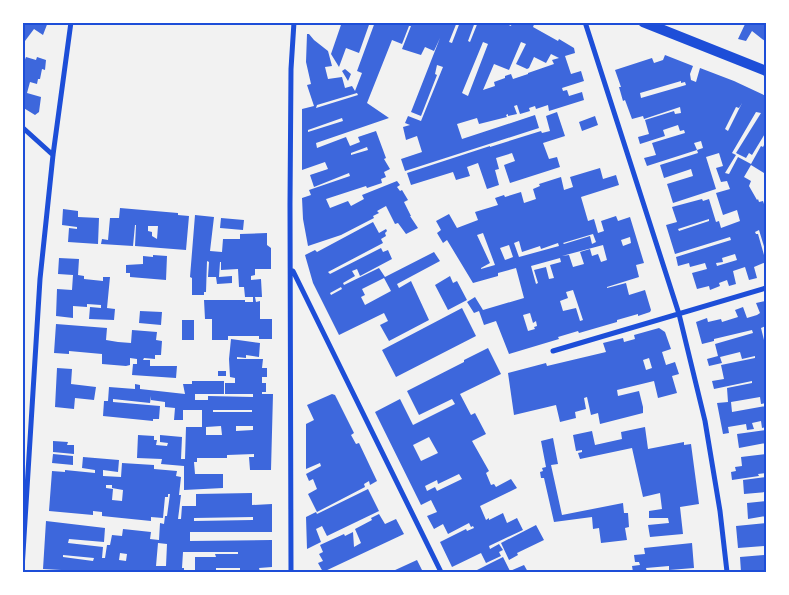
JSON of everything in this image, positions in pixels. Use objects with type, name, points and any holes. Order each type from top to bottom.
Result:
[{"type":"main road","points":[[643,22],[766,71]]},
{"type":"street","points":[[22,568],[40,278],[70,22]]},
{"type":"street","points":[[292,572],[291,79],[294,22]]},
{"type":"street","points":[[585,22],[679,314],[705,421],[720,511],[727,572]]},
{"type":"street","points":[[22,126],[53,155]]},
{"type":"street","points":[[291,269],[441,572]]},
{"type":"street","points":[[553,351],[766,288]]},
{"type":"building","points":[[25,22],[48,22],[43,35],[34,29],[22,45],[22,23],[27,24]]},
{"type":"building","points":[[342,22],[370,22],[359,53],[346,48],[339,67],[331,54]]},
{"type":"building","points":[[375,22],[457,22],[449,42],[452,43],[460,22],[475,22],[468,41],[470,42],[478,22],[502,22],[511,26],[512,22],[535,22],[533,27],[574,48],[575,53],[565,56],[571,74],[581,71],[584,81],[562,88],[563,91],[567,90],[569,96],[582,92],[584,100],[549,111],[548,105],[536,109],[535,106],[529,108],[530,111],[520,114],[517,105],[514,106],[517,114],[508,116],[508,114],[506,115],[507,117],[479,124],[477,118],[457,124],[462,139],[535,115],[539,128],[405,171],[401,159],[422,152],[417,136],[406,140],[403,127],[410,125],[405,123],[408,116],[421,121],[443,67],[437,65],[435,74],[437,75],[421,116],[411,112],[440,38],[434,51],[425,47],[421,55],[402,49],[411,26],[409,26],[402,44],[392,40],[367,103],[389,118],[316,143],[317,148],[346,137],[350,146],[360,142],[358,137],[376,131],[386,158],[384,159],[390,169],[384,172],[386,177],[381,179],[382,183],[367,188],[366,186],[326,199],[330,208],[348,201],[351,206],[364,199],[362,195],[397,181],[400,185],[397,187],[400,191],[402,190],[408,200],[404,202],[418,228],[406,234],[398,223],[395,224],[386,206],[377,211],[379,213],[373,216],[374,218],[341,235],[308,246],[303,219],[302,198],[311,195],[309,190],[350,176],[349,173],[314,187],[310,175],[328,169],[325,162],[302,170],[302,109],[314,106],[307,85],[311,84],[306,62],[307,34],[328,51],[332,66],[325,67],[328,79],[342,77],[345,88],[352,86],[355,91],[362,73],[357,71]],"holes":[[[483,42],[488,44],[468,96],[462,93]],[[521,42],[526,44],[516,64],[527,69],[534,57],[546,63],[551,54],[559,58],[552,60],[554,64],[528,74],[513,79],[511,74],[505,76],[505,78],[494,82],[495,86],[483,90],[494,64],[509,70]],[[357,93],[358,95],[316,108],[317,105]],[[342,118],[343,121],[308,132],[308,130]],[[367,147],[368,150],[351,155],[351,153]]]},
{"type":"building","points":[[746,22],[766,22],[766,42],[752,31],[746,41],[738,39]]},
{"type":"building","points":[[665,55],[693,66],[690,74],[691,80],[696,82],[700,68],[766,96],[766,132],[752,155],[749,153],[746,158],[736,153],[761,113],[756,112],[732,153],[736,155],[725,173],[729,174],[738,157],[751,164],[766,141],[766,169],[764,173],[751,165],[744,177],[751,181],[749,186],[757,200],[759,202],[763,201],[766,210],[766,253],[759,230],[755,232],[758,234],[766,262],[754,267],[757,278],[749,280],[745,267],[733,271],[736,284],[729,286],[727,280],[719,283],[720,286],[710,290],[709,286],[697,289],[692,273],[707,269],[705,263],[690,267],[689,263],[678,266],[676,257],[731,240],[730,237],[675,254],[666,225],[677,222],[672,207],[709,199],[716,222],[719,221],[721,228],[740,221],[737,210],[723,215],[716,193],[730,189],[727,181],[721,182],[716,168],[723,166],[719,153],[706,157],[716,189],[673,203],[667,184],[693,176],[691,169],[664,178],[660,165],[698,153],[697,150],[647,166],[644,158],[656,155],[652,143],[685,133],[684,130],[680,131],[678,125],[663,130],[665,136],[640,144],[638,137],[649,134],[645,120],[674,111],[675,114],[681,113],[680,107],[644,119],[643,116],[632,119],[625,100],[623,101],[619,87],[621,87],[615,70],[652,58],[654,63],[663,60]],"holes":[[[681,81],[681,83],[685,82],[686,85],[641,98],[640,93]],[[742,103],[728,131],[725,129],[736,107],[739,108]],[[701,141],[703,148],[697,150],[694,143]],[[709,219],[709,221],[679,231],[678,229]],[[735,254],[737,260],[717,266],[716,263],[723,262],[722,258]]]},
{"type":"building","points":[[26,57],[36,60],[37,57],[46,60],[45,70],[42,69],[40,79],[38,79],[37,84],[30,82],[27,93],[41,97],[39,112],[35,115],[22,107],[22,67]]},
{"type":"building","points":[[345,69],[351,74],[348,81],[342,71]]},
{"type":"building","points":[[557,112],[565,136],[543,143],[549,159],[557,157],[560,167],[510,183],[504,165],[515,161],[512,153],[496,158],[499,169],[495,170],[499,185],[487,189],[478,163],[467,167],[470,176],[456,180],[453,172],[411,185],[407,173],[541,131],[542,133],[550,131],[546,116]]},
{"type":"building","points":[[595,116],[598,125],[582,131],[579,122]]},
{"type":"building","points":[[600,168],[603,179],[616,175],[619,185],[581,197],[588,221],[594,219],[598,233],[604,231],[601,221],[616,216],[618,221],[630,217],[644,263],[636,265],[639,277],[607,288],[626,283],[629,295],[645,290],[651,310],[638,316],[638,314],[579,333],[578,331],[558,337],[559,339],[509,354],[496,321],[484,325],[479,311],[474,313],[467,302],[475,297],[483,310],[524,298],[516,268],[498,273],[498,276],[473,283],[447,240],[443,243],[437,233],[441,230],[436,221],[449,214],[457,228],[478,220],[475,212],[498,205],[495,198],[521,192],[524,203],[536,199],[533,189],[540,186],[539,184],[561,177],[564,190],[573,187],[570,177]],"holes":[[[483,233],[495,265],[481,269],[490,263],[477,235]],[[593,234],[596,242],[592,244],[590,236],[564,244]],[[630,237],[631,243],[623,246],[621,240]],[[519,241],[522,252],[540,246],[541,249],[558,243],[559,246],[519,257],[514,243]],[[509,245],[513,257],[505,260],[500,248]],[[603,245],[607,260],[601,262],[598,254],[592,256],[590,249],[580,252],[584,264],[573,267],[569,255],[562,256]],[[560,258],[561,262],[550,265],[554,278],[549,279],[546,267],[534,270],[538,283],[536,284],[531,266]],[[573,290],[583,320],[580,321],[576,308],[563,311],[560,301],[568,298],[566,292]],[[530,313],[533,323],[536,321],[537,326],[534,327],[535,329],[528,331],[523,315]]]},
{"type":"building","points":[[120,208],[178,213],[178,215],[189,216],[186,250],[135,246],[136,225],[133,246],[101,244],[102,239],[108,240],[110,218],[119,218]],"holes":[[[148,226],[158,226],[157,239],[152,236],[152,232],[148,231]]]},
{"type":"building","points":[[63,209],[78,211],[78,217],[99,218],[98,244],[68,242],[69,228],[77,229],[77,227],[62,225]]},
{"type":"building","points":[[195,215],[214,217],[210,251],[222,252],[223,239],[240,239],[240,234],[267,233],[267,245],[271,248],[271,269],[255,269],[255,275],[251,276],[251,280],[261,279],[262,297],[255,297],[256,302],[260,301],[260,319],[272,319],[272,339],[259,339],[259,336],[228,336],[228,340],[212,340],[212,319],[205,319],[204,300],[245,300],[245,302],[253,302],[253,297],[245,297],[244,287],[239,287],[238,269],[221,270],[220,262],[219,277],[232,276],[232,283],[217,284],[216,277],[208,277],[209,262],[207,261],[206,292],[204,292],[204,295],[192,295],[192,278],[190,277]]},
{"type":"building","points":[[221,218],[244,220],[243,230],[220,228]]},
{"type":"building","points":[[373,222],[379,233],[386,229],[386,236],[381,239],[383,243],[328,272],[330,274],[381,248],[383,252],[388,250],[392,259],[360,276],[357,269],[352,271],[355,276],[343,283],[344,285],[379,268],[385,277],[434,252],[440,261],[397,284],[399,288],[411,281],[429,320],[389,341],[380,325],[388,321],[384,313],[339,335],[313,283],[305,255],[315,250],[317,252]],"holes":[[[384,278],[391,291],[365,305],[361,297],[365,295],[362,289]],[[341,287],[342,289],[331,295],[330,293]]]},
{"type":"building","points":[[153,255],[167,256],[166,280],[130,277],[130,273],[126,273],[126,265],[143,264],[143,256],[153,257]]},
{"type":"building","points":[[59,258],[79,259],[78,275],[84,276],[84,279],[103,281],[103,277],[110,277],[107,308],[115,309],[114,320],[89,319],[90,307],[101,308],[101,305],[87,304],[87,307],[73,306],[73,318],[56,316],[57,289],[72,290],[73,275],[58,274]]},
{"type":"building","points":[[450,276],[453,283],[457,281],[467,300],[448,310],[435,285]]},
{"type":"building","points":[[765,301],[766,326],[761,328],[764,340],[766,339],[766,403],[761,404],[760,397],[731,402],[732,412],[766,406],[766,427],[762,428],[761,421],[752,423],[754,429],[747,430],[746,424],[728,427],[729,433],[723,434],[717,403],[728,402],[727,388],[752,383],[752,381],[714,389],[712,381],[724,379],[721,365],[755,358],[755,356],[742,359],[740,352],[720,357],[722,363],[709,366],[707,359],[718,356],[715,344],[753,333],[752,330],[714,339],[714,341],[702,344],[696,322],[707,318],[708,322],[721,319],[722,322],[738,317],[735,310],[743,307],[747,318],[757,315],[760,313],[756,303]]},
{"type":"building","points":[[462,308],[476,336],[396,377],[382,350]]},
{"type":"building","points":[[140,311],[162,312],[161,325],[139,323]]},
{"type":"building","points":[[182,320],[194,320],[194,340],[182,340]]},
{"type":"building","points":[[56,324],[107,328],[106,340],[118,342],[131,343],[132,330],[157,332],[156,340],[162,341],[161,355],[155,355],[155,359],[144,358],[143,360],[150,360],[150,366],[177,366],[176,378],[132,375],[133,364],[137,364],[137,359],[130,358],[130,365],[126,366],[102,364],[102,354],[69,351],[69,354],[54,353]]},
{"type":"building","points":[[659,328],[665,332],[671,349],[662,352],[666,365],[675,362],[679,374],[672,376],[677,393],[658,398],[654,381],[617,390],[618,396],[639,391],[643,413],[600,424],[598,413],[591,415],[587,397],[584,398],[586,409],[575,412],[576,418],[560,422],[556,405],[514,415],[508,373],[546,363],[547,366],[606,352],[603,343],[623,338],[624,342],[635,339],[634,335]],"holes":[[[649,358],[652,368],[646,370],[643,360]]]},
{"type":"building","points":[[231,339],[260,343],[259,357],[246,355],[246,358],[237,357],[237,359],[263,359],[262,368],[267,368],[267,377],[262,377],[262,383],[266,383],[266,392],[262,392],[262,394],[273,394],[271,470],[250,470],[249,457],[254,457],[254,454],[227,455],[227,458],[197,458],[197,462],[194,462],[195,474],[223,474],[223,488],[184,490],[184,466],[161,464],[162,459],[137,458],[138,435],[154,436],[154,440],[157,440],[156,445],[167,446],[168,443],[160,442],[160,435],[182,437],[181,459],[185,459],[186,427],[202,427],[202,410],[183,410],[183,420],[174,420],[175,408],[165,407],[165,402],[151,400],[151,396],[150,403],[113,399],[113,402],[160,406],[159,419],[153,419],[153,421],[103,416],[104,401],[108,401],[109,387],[135,389],[135,384],[140,385],[140,389],[185,394],[183,384],[192,384],[192,381],[224,381],[224,394],[195,394],[195,400],[208,400],[208,396],[253,397],[253,394],[225,394],[225,383],[235,383],[235,378],[230,377]],"holes":[[[213,410],[252,410],[252,412],[213,412]],[[221,426],[222,435],[206,435],[206,427]],[[236,426],[253,426],[253,430],[236,431]]]},
{"type":"building","points":[[488,348],[501,374],[460,394],[471,415],[475,413],[486,434],[472,441],[489,471],[486,473],[491,485],[494,484],[496,487],[511,479],[517,488],[480,506],[486,520],[503,513],[507,523],[517,518],[523,530],[489,546],[490,549],[499,544],[503,550],[499,552],[501,556],[486,563],[481,553],[452,567],[440,542],[466,529],[467,531],[474,528],[469,523],[448,534],[443,524],[434,529],[427,516],[437,512],[431,500],[421,505],[375,412],[400,399],[413,425],[455,404],[452,399],[419,415],[407,391],[464,362],[464,360]],"holes":[[[429,437],[438,453],[421,461],[413,445]],[[459,474],[462,479],[437,491],[435,487],[427,491],[425,486],[437,480],[438,484]]]},
{"type":"building","points":[[57,368],[72,369],[71,384],[96,387],[94,400],[75,398],[74,409],[55,407]]},
{"type":"building","points":[[218,371],[226,371],[226,376],[218,376]]},
{"type":"building","points":[[332,394],[335,395],[354,433],[351,435],[356,444],[359,443],[377,481],[370,485],[369,481],[364,484],[365,487],[317,512],[308,494],[317,489],[313,479],[309,481],[306,474],[321,466],[320,463],[306,469],[306,424],[314,420],[307,405]]},
{"type":"building","points":[[645,427],[648,449],[684,442],[684,445],[691,444],[699,504],[680,507],[683,534],[650,537],[648,525],[669,523],[668,518],[649,518],[649,511],[662,509],[660,493],[643,497],[632,448],[580,459],[578,453],[582,452],[582,450],[576,451],[573,435],[592,431],[595,445],[622,439],[621,432]]},
{"type":"building","points":[[766,430],[766,443],[739,448],[737,434]]},
{"type":"building","points":[[553,438],[558,464],[551,465],[562,515],[623,503],[624,513],[628,513],[629,527],[625,528],[627,540],[601,543],[599,528],[593,529],[592,517],[554,522],[544,478],[541,478],[540,472],[543,471],[542,468],[546,467],[541,441]]},
{"type":"building","points":[[53,441],[68,442],[67,445],[74,445],[74,454],[53,452]]},
{"type":"building","points":[[53,454],[73,456],[73,465],[52,463]]},
{"type":"building","points":[[766,454],[766,473],[758,474],[759,476],[732,480],[731,472],[736,471],[735,467],[742,466],[741,457]]},
{"type":"building","points":[[83,457],[119,460],[118,472],[103,470],[103,476],[121,477],[122,463],[154,465],[154,469],[177,471],[176,476],[181,477],[178,519],[181,519],[182,506],[196,506],[196,494],[252,493],[252,505],[272,504],[272,532],[190,532],[190,541],[272,540],[272,567],[259,568],[260,572],[226,572],[240,571],[240,568],[216,568],[216,572],[195,572],[195,557],[216,557],[215,554],[238,554],[238,552],[183,552],[182,568],[184,568],[184,572],[60,572],[61,570],[43,569],[46,521],[105,528],[104,542],[69,539],[68,543],[103,547],[102,558],[105,558],[107,545],[110,545],[112,535],[122,536],[123,529],[151,532],[150,539],[159,540],[160,523],[164,524],[165,516],[167,516],[170,494],[168,494],[168,497],[165,497],[163,518],[151,517],[151,521],[102,516],[102,512],[93,511],[93,515],[49,511],[52,471],[65,472],[65,470],[95,473],[95,470],[82,468]],"holes":[[[106,485],[112,485],[112,488],[123,490],[122,501],[112,500],[113,489],[106,488]],[[253,517],[253,520],[194,521],[194,518]],[[158,543],[167,544],[166,566],[156,566]],[[120,553],[127,554],[126,561],[119,560]],[[63,555],[94,558],[93,561],[63,557]]]},
{"type":"building","points":[[766,477],[766,492],[744,494],[743,480]]},
{"type":"building","points":[[368,489],[379,511],[327,536],[322,526],[316,529],[321,542],[307,549],[306,517],[316,512],[317,514]]},
{"type":"building","points":[[766,501],[766,516],[748,519],[747,503]]},
{"type":"building","points":[[379,514],[385,524],[396,519],[404,534],[323,572],[318,563],[323,561],[319,554],[323,552],[320,545],[353,532],[354,547],[361,543],[355,529]]},
{"type":"building","points":[[766,523],[766,572],[741,572],[740,557],[764,555],[764,546],[738,548],[736,526]]},
{"type":"building","points":[[536,525],[544,540],[517,553],[518,555],[509,560],[501,543]]},
{"type":"building","points":[[692,543],[694,568],[669,570],[669,566],[646,568],[647,572],[633,572],[632,566],[640,565],[639,562],[635,562],[634,555],[645,554],[644,548]]},
{"type":"building","points":[[503,557],[510,571],[524,565],[528,572],[473,572]]},
{"type":"building","points":[[417,560],[423,572],[393,571]]},
{"type":"building","points":[[706,570],[706,572],[663,572],[663,571]]}]
